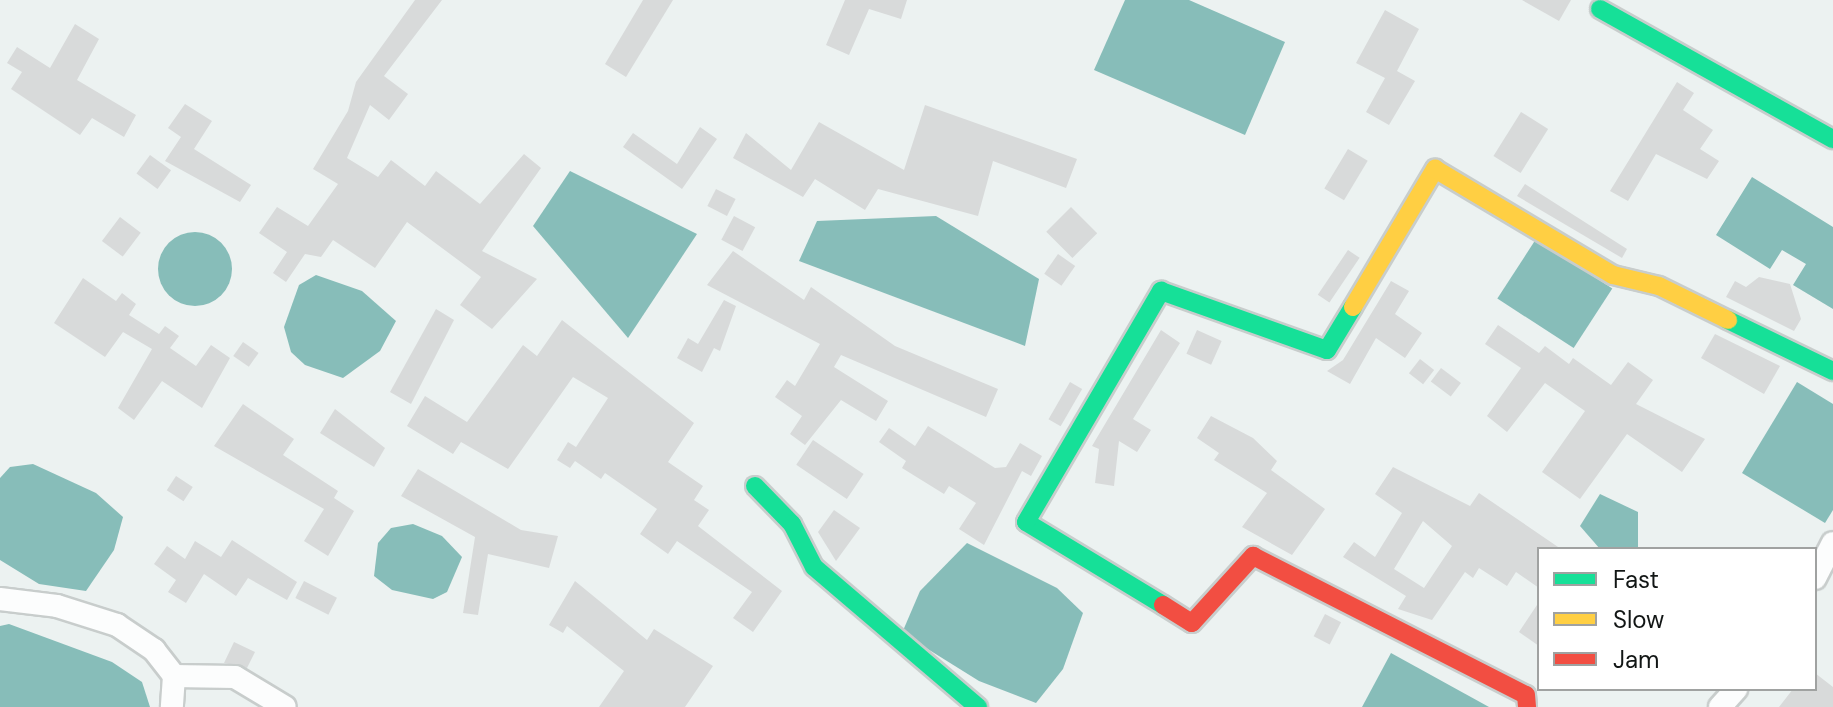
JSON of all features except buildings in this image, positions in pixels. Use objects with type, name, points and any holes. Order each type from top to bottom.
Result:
[{"type":"street","points":[[1600,9],[1833,139]]},
{"type":"street","points":[[1527,707],[1526,695],[1253,556],[1192,623],[1026,522],[1161,291],[1327,350],[1435,169],[1613,275],[1659,286],[1833,371]]},
{"type":"street","points":[[755,486],[792,524],[814,567],[978,707]]},
{"type":"street","points":[[1817,574],[1833,543]]},
{"type":"street","points":[[0,599],[57,606],[117,625],[154,650],[174,676],[172,707]]},
{"type":"street","points":[[174,676],[235,677],[285,707]]},
{"type":"water","points":[[1125,0],[1189,0],[1285,42],[1245,135],[1094,70]]},
{"type":"water","points":[[570,171],[697,234],[628,338],[533,226]]},
{"type":"water","points":[[1752,177],[1833,227],[1833,309],[1793,285],[1806,264],[1782,250],[1770,269],[1716,235]]},
{"type":"water","points":[[936,216],[1039,279],[1025,346],[799,261],[817,221]]},
{"type":"water","points":[[188,232],[202,232],[216,238],[226,248],[232,269],[226,290],[216,300],[202,306],[188,306],[174,300],[164,290],[158,276],[158,262],[164,248],[174,238]]},
{"type":"water","points":[[1536,239],[1612,289],[1574,348],[1497,299]]},
{"type":"water","points":[[316,275],[362,291],[396,321],[380,351],[343,378],[305,365],[291,352],[284,327],[299,285]]},
{"type":"water","points":[[1797,382],[1833,404],[1833,510],[1825,523],[1742,473]]},
{"type":"water","points":[[33,464],[96,493],[123,517],[114,550],[86,591],[39,584],[0,560],[0,478],[10,467]]},
{"type":"water","points":[[1600,494],[1638,512],[1638,547],[1598,547],[1580,526]]},
{"type":"water","points":[[413,524],[442,536],[462,557],[447,592],[433,599],[392,590],[374,576],[378,543],[391,528]]},
{"type":"water","points":[[967,543],[1057,588],[1083,613],[1063,669],[1036,703],[979,681],[902,633],[920,591]]},
{"type":"water","points":[[9,624],[112,662],[142,682],[150,707],[0,707],[0,626]]},
{"type":"water","points":[[1391,653],[1489,707],[1362,707]]},
{"type":"traffic: fast","points":[[1600,9],[1833,139]]},
{"type":"traffic: fast","points":[[1163,605],[1026,522],[1161,291],[1327,350],[1353,307]]},
{"type":"traffic: fast","points":[[1728,320],[1833,371]]},
{"type":"traffic: fast","points":[[755,486],[792,524],[814,567],[978,707]]},
{"type":"traffic: slow","points":[[1353,307],[1435,169],[1613,275],[1659,286],[1728,320]]},
{"type":"traffic: jam","points":[[1163,605],[1192,623],[1253,556],[1526,695],[1527,707]]}]
